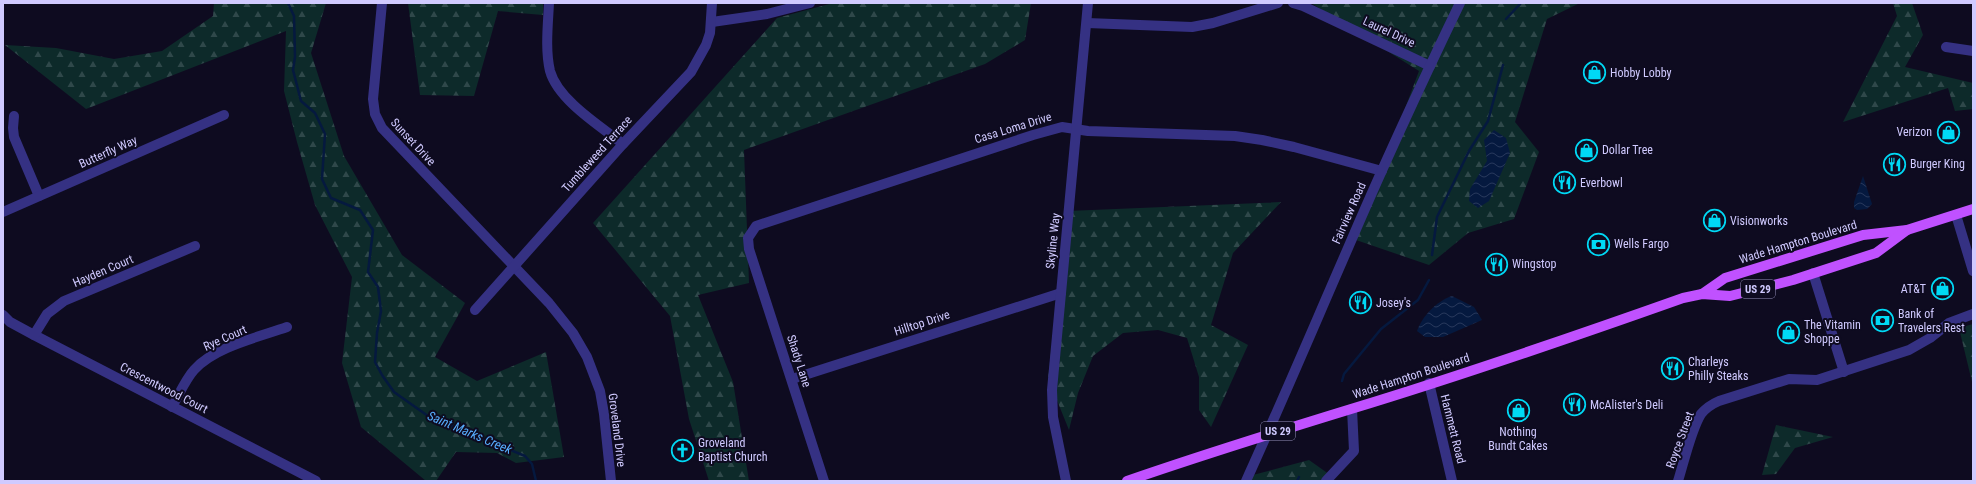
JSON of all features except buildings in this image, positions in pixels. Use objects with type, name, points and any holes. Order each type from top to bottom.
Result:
[{"type":"main road","name":"Wade Hampton Boulevard","points":[[1702,294],[1724,278],[1863,235],[1907,230],[1973,209]]},
{"type":"main road","name":"Wade Hampton Boulevard","points":[[1127,481],[1568,338],[1683,298],[1702,294],[1730,296],[1793,280],[1876,253],[1907,230]]},
{"type":"street","name":"Sunset Drive","points":[[382,3],[373,99],[375,114],[379,124],[513,267]]},
{"type":"street","points":[[549,3],[548,58],[555,82],[564,94],[579,109],[623,144]]},
{"type":"street","name":"Tumbleweed Terrace","points":[[475,310],[623,144],[695,66],[706,45],[712,22],[712,3]]},
{"type":"street","points":[[712,22],[767,14],[810,3]]},
{"type":"street","name":"Skyline Way","points":[[1066,481],[1051,406],[1088,3]]},
{"type":"street","points":[[1087,23],[1192,27],[1213,23],[1278,3]]},
{"type":"street","name":"Laurel Drive","points":[[1293,3],[1303,6],[1430,66]]},
{"type":"street","name":"Fairview Road","points":[[1246,481],[1265,435],[1295,374],[1382,171],[1460,3]]},
{"type":"street","points":[[1946,47],[1973,51]]},
{"type":"street","name":"Butterfly Way","points":[[3,212],[224,115]]},
{"type":"street","points":[[14,116],[14,137],[39,196]]},
{"type":"street","name":"Casa Loma Drive","points":[[749,249],[748,242],[750,233],[759,224],[1033,135],[1062,127],[1077,129],[1235,136],[1262,140],[1382,171]]},
{"type":"street","points":[[1956,215],[1973,271]]},
{"type":"street","name":"Hayden Court","points":[[34,336],[48,314],[64,301],[195,246]]},
{"type":"street","name":"Shady Lane","points":[[749,249],[824,481]]},
{"type":"street","name":"Groveland Drive","points":[[513,267],[565,322],[587,358],[600,391],[604,414],[610,481]]},
{"type":"street","points":[[1813,273],[1844,372]]},
{"type":"street","name":"Hilltop Drive","points":[[792,379],[1061,293]]},
{"type":"street","name":"Royce Street","points":[[1678,481],[1698,421],[1704,410],[1710,405],[1789,379],[1817,380],[1909,350],[1930,338],[1949,323],[1973,314]]},
{"type":"street","name":"Crescentwood Court","points":[[3,315],[10,322],[34,336],[316,481]]},
{"type":"street","name":"Rye Court","points":[[172,407],[189,376],[202,363],[227,349],[287,327]]},
{"type":"street","name":"Hammett Road","points":[[1429,383],[1452,481]]},
{"type":"street","points":[[1326,481],[1354,451],[1352,409]]},
{"type":"green space","points":[[214,3],[326,3],[311,53],[344,156],[402,255],[465,303],[435,357],[477,381],[546,352],[564,457],[516,463],[497,453],[456,452],[436,481],[426,481],[361,427],[342,363],[352,277],[315,205],[297,142],[284,91],[286,31],[86,109],[5,45],[56,48],[114,59],[162,51],[213,16]]},
{"type":"green space","points":[[408,3],[543,3],[543,15],[498,11],[474,96],[420,95]]},
{"type":"green space","points":[[833,3],[1031,3],[1025,40],[985,64],[744,150],[749,283],[698,295],[733,382],[749,481],[709,481],[689,419],[670,316],[593,223],[777,18]]},
{"type":"green space","points":[[1311,3],[1580,3],[1547,19],[1515,122],[1539,152],[1514,219],[1468,233],[1429,265],[1356,240],[1419,71]]},
{"type":"green space","points":[[1893,3],[1912,3],[1923,35],[1905,67],[1973,83],[1973,109],[1955,111],[1948,88],[1843,122],[1897,16]]},
{"type":"green space","points":[[1281,202],[1233,253],[1211,325],[1248,345],[1211,427],[1199,410],[1199,377],[1187,338],[1158,330],[1123,333],[1093,356],[1078,393],[1069,430],[1048,378],[1068,211]]},
{"type":"green space","points":[[1973,324],[1973,386],[1959,328]]},
{"type":"green space","points":[[1776,425],[1833,437],[1795,448],[1776,474],[1762,475]]},
{"type":"green space","points":[[1309,460],[1333,477],[1331,481],[1251,481],[1253,475]]},
{"type":"water","points":[[1494,130],[1506,138],[1510,153],[1489,201],[1478,208],[1469,201],[1470,189],[1487,161],[1484,140]]},
{"type":"water","points":[[1863,176],[1872,204],[1867,209],[1857,210],[1854,208],[1854,202]]},
{"type":"water","points":[[1452,296],[1474,307],[1482,320],[1443,337],[1425,337],[1417,331],[1422,320],[1436,305]]},
{"type":"waterway","name":"Saint Marks Creek","points":[[288,3],[294,16],[295,57],[293,70],[301,101],[315,113],[325,134],[322,179],[331,198],[360,210],[373,230],[368,272],[378,287],[381,311],[377,333],[375,362],[394,392],[428,416],[525,456],[532,464],[536,481]]},
{"type":"waterway","points":[[1506,19],[1521,3]]},
{"type":"waterway","points":[[1432,255],[1437,217],[1469,151],[1488,121],[1503,65]]},
{"type":"waterway","points":[[1342,381],[1344,374],[1381,329],[1418,300],[1429,280]]},
{"type":"waterway","points":[[1297,481],[1299,477]]},
{"type":"place","name":"Hobby Lobby","points":[[1595,73]]},
{"type":"place","name":"Verizon","points":[[1948,132]]},
{"type":"place","name":"Dollar Tree","points":[[1587,150]]},
{"type":"place","name":"Burger King","points":[[1894,164]]},
{"type":"place","name":"Everbowl","points":[[1565,183]]},
{"type":"place","name":"Visionworks","points":[[1714,221]]},
{"type":"place","name":"Wells Fargo","points":[[1598,244]]},
{"type":"place","name":"Wingstop","points":[[1497,264]]},
{"type":"place","name":"AT&T","points":[[1942,289]]},
{"type":"place","name":"Josey's","points":[[1361,303]]},
{"type":"place","name":"Bank of Travelers Rest","points":[[1883,321]]},
{"type":"place","name":"The Vitamin Shoppe","points":[[1789,332]]},
{"type":"place","name":"Charleys Philly Steaks","points":[[1673,369]]},
{"type":"place","name":"McAlister's Deli","points":[[1574,405]]},
{"type":"place","name":"Nothing Bundt Cakes","points":[[1518,411]]},
{"type":"place","name":"Groveland Baptist Church","points":[[682,450]]}]
